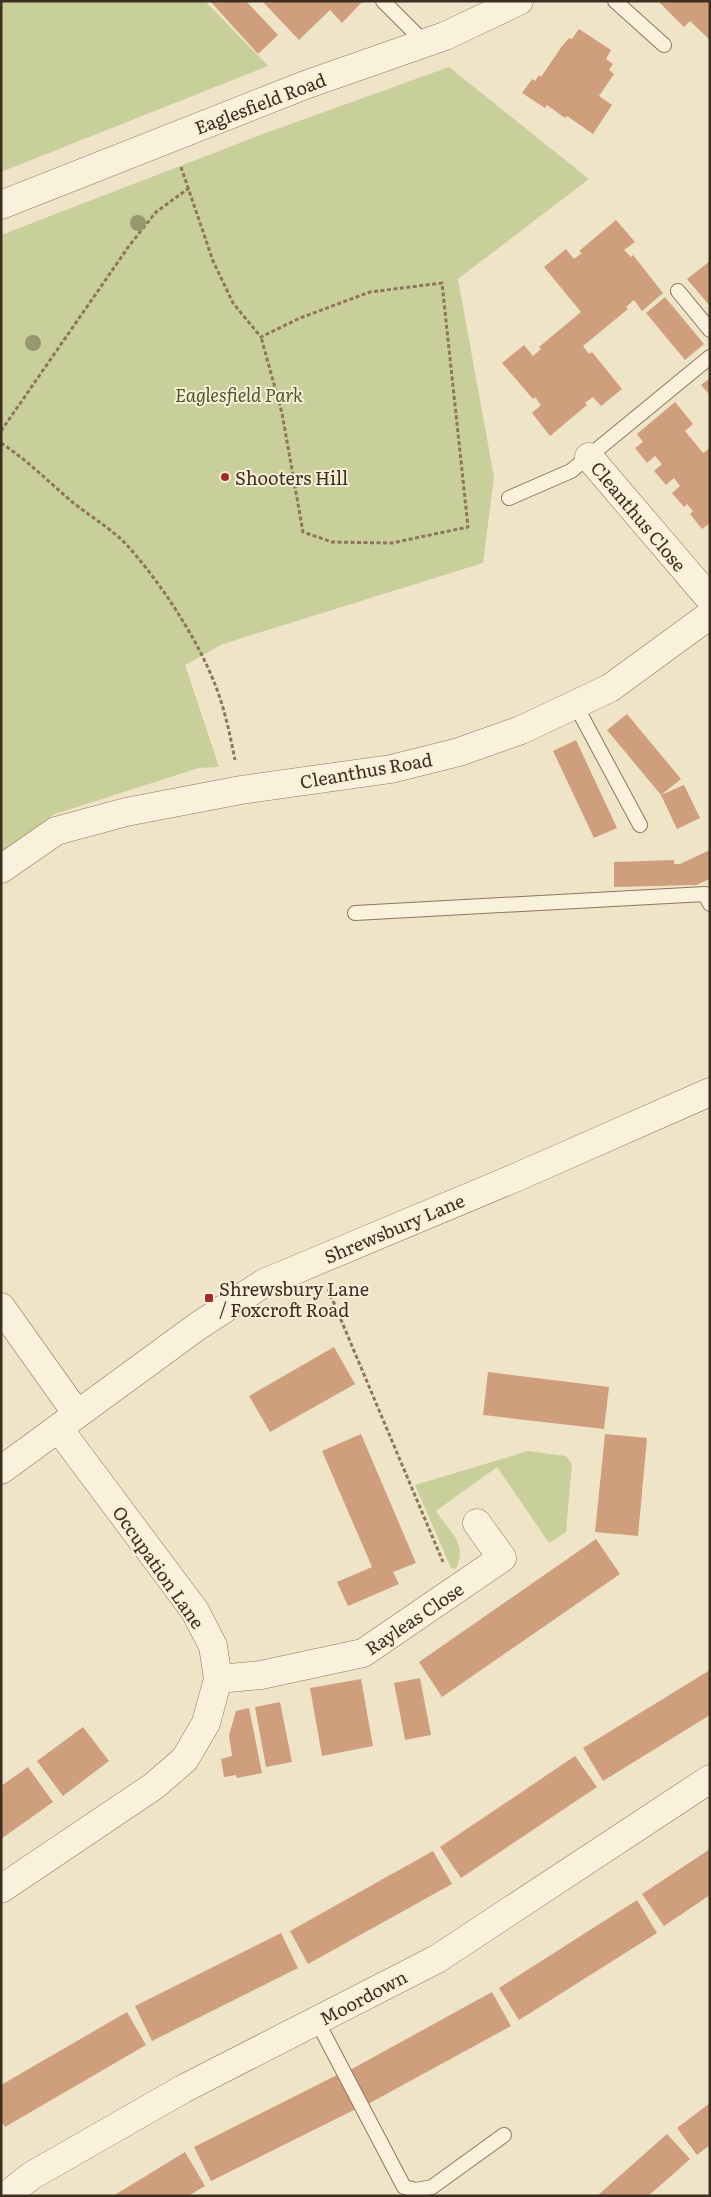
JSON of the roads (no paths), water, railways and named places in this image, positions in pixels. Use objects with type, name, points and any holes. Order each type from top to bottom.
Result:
[{"type":"street","name":"Eaglesfield Road","points":[[1,205],[305,84],[425,43],[519,1]]},
{"type":"street","name":"Cleanthus Close","points":[[589,457],[710,599]]},
{"type":"street","name":"Cleanthus Road","points":[[1,869],[56,831],[126,812],[241,790],[391,769],[459,752],[521,730],[576,706],[610,688],[710,616]]},
{"type":"street","name":"Shrewsbury Lane","points":[[1,1470],[198,1326],[264,1282],[517,1177],[710,1092]]},
{"type":"street","name":"Occupation Lane","points":[[1,1307],[68,1421],[194,1611],[213,1646],[218,1679],[206,1723],[185,1759],[154,1786],[1,1889]]},
{"type":"street","name":"Rayleas Close","points":[[218,1679],[262,1675],[363,1654],[502,1558],[478,1523]]},
{"type":"street","name":"Moordown","points":[[6,2196],[31,2176],[183,2089],[437,1958],[710,1780]]},
{"type":"lane","points":[[383,1],[425,43]]},
{"type":"lane","points":[[616,1],[664,45]]},
{"type":"lane","points":[[678,291],[710,330]]},
{"type":"lane","points":[[509,498],[571,471],[710,357]]},
{"type":"lane","points":[[576,706],[640,825]]},
{"type":"lane","points":[[355,913],[705,894],[710,904]]},
{"type":"lane","points":[[317,2021],[408,2192],[432,2187],[504,2134]]},
{"type":"place","name":"Shooters Hill","points":[[225,477]]},
{"type":"place","name":"Shrewsbury Lane / Foxcroft Road","points":[[209,1298]]},
{"type":"park label","name":"Eaglesfield Park","points":[[239,394]]}]
